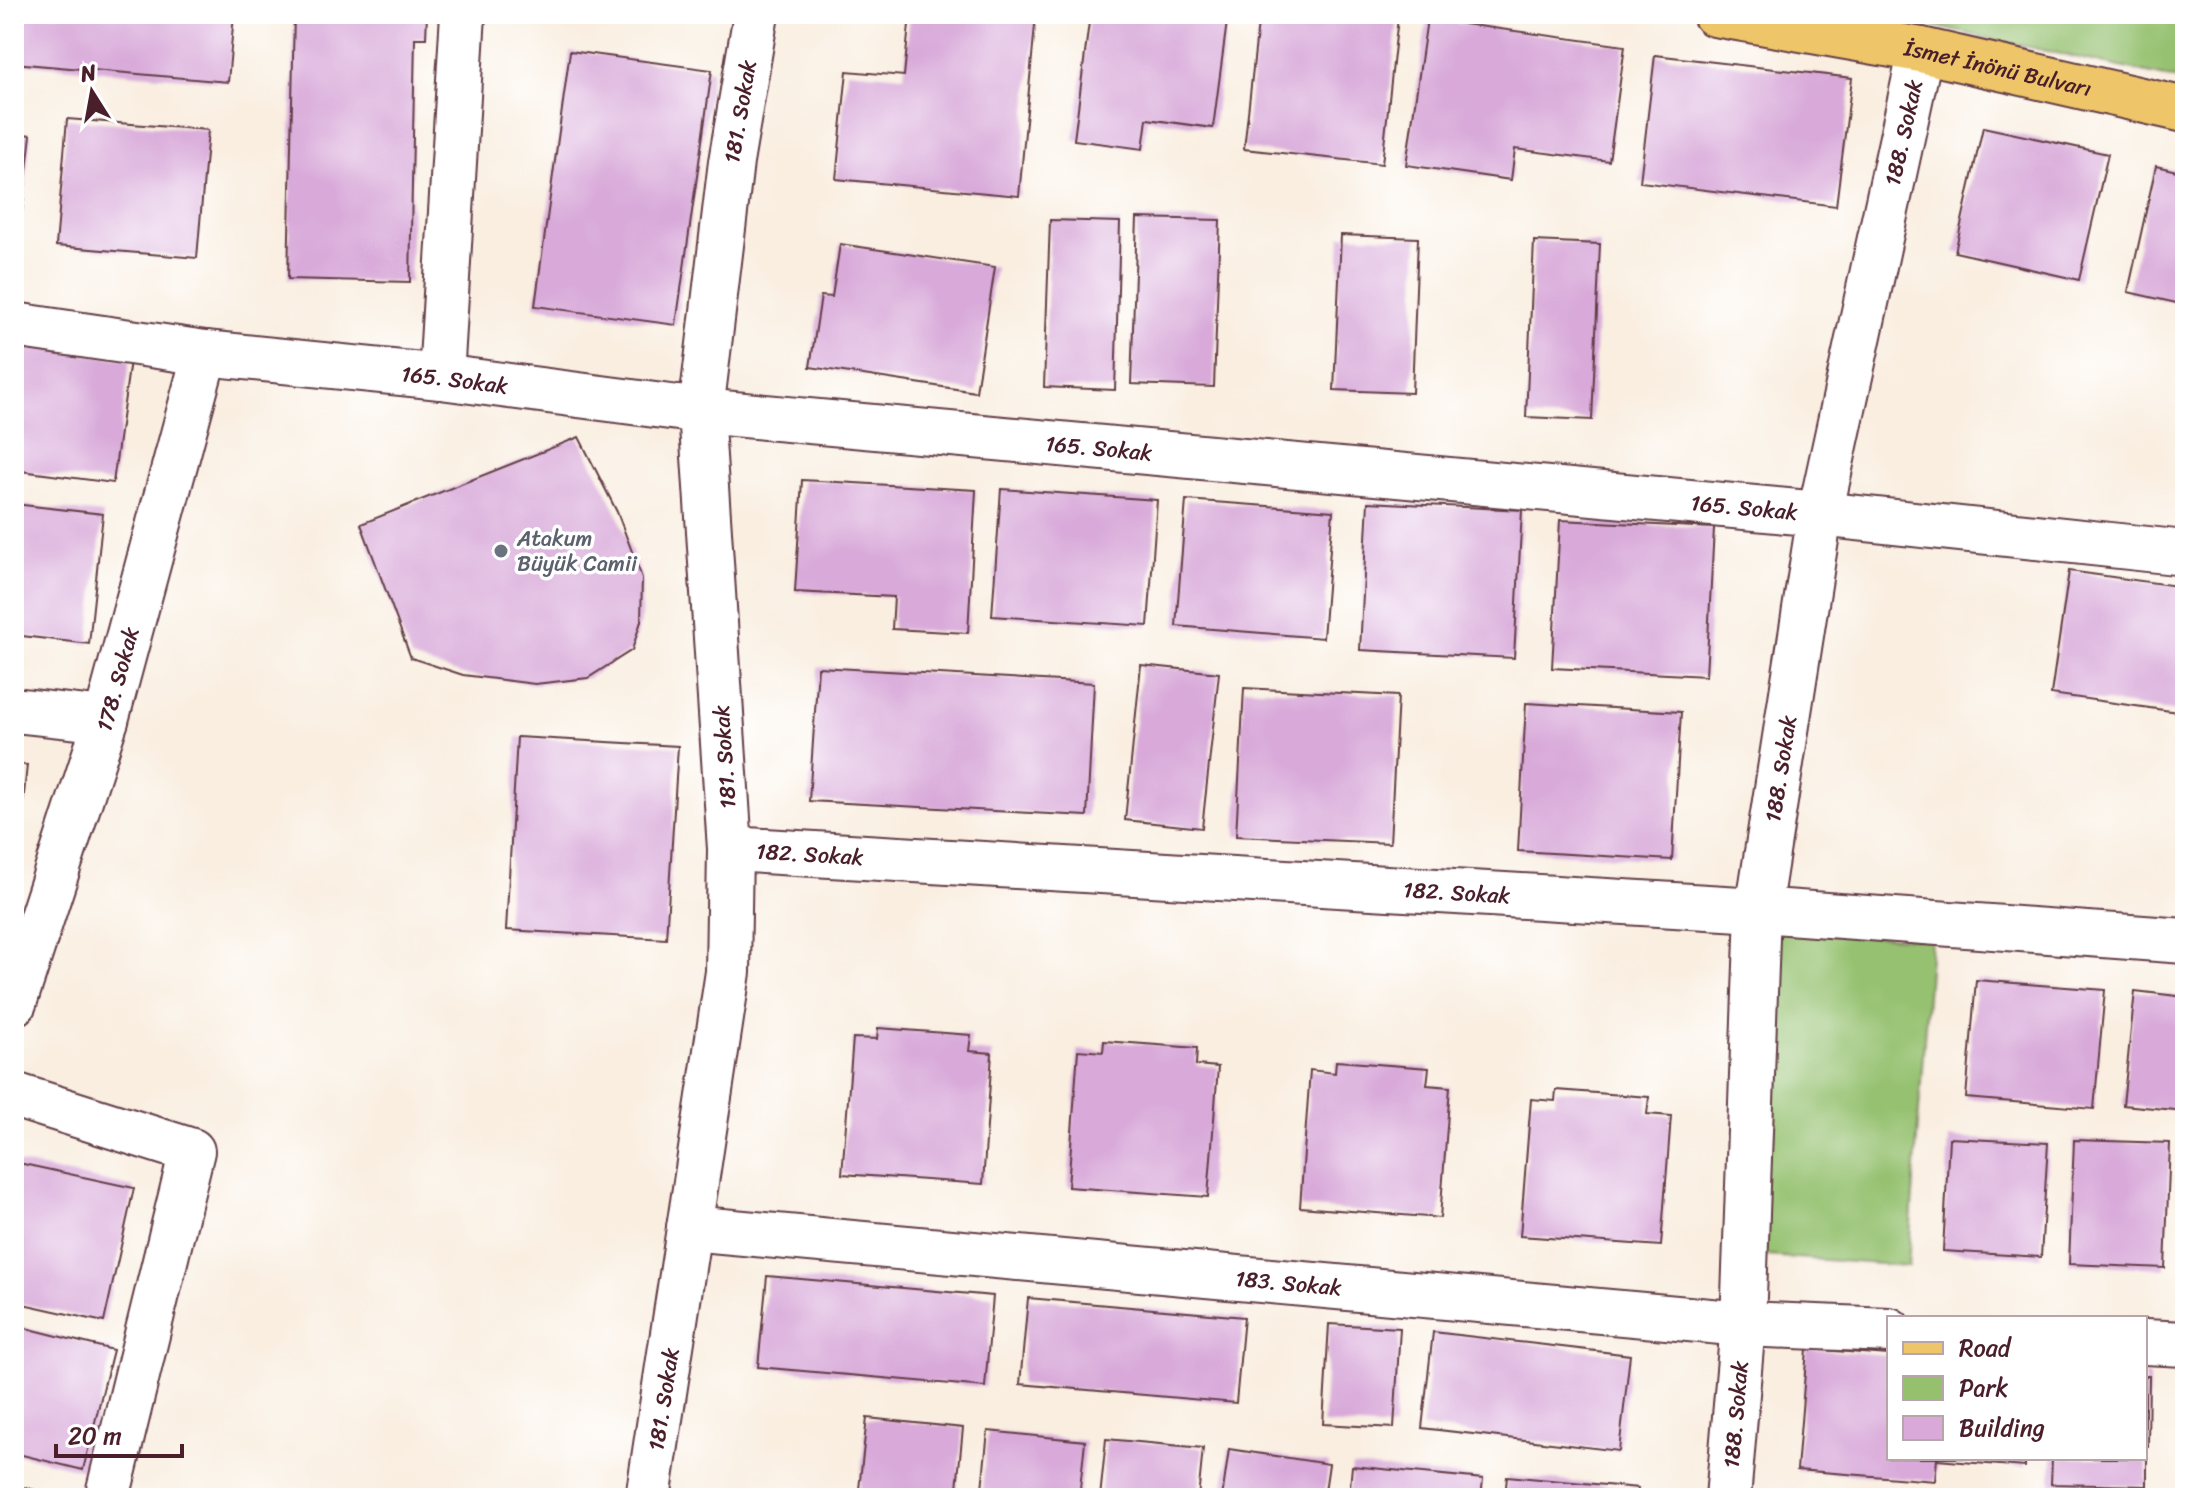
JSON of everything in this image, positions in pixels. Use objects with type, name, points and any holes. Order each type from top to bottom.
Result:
[{"type":"main road","name":"İsmet İnönü Bulvarı","points":[[1715,14],[1921,50],[2185,110]]},
{"type":"street","points":[[441,377],[463,14]]},
{"type":"street","name":"181. Sokak","points":[[648,1498],[728,972],[730,849],[701,411],[731,162],[756,14]]},
{"type":"street","name":"188. Sokak","points":[[1728,1498],[1743,1324],[1758,910],[1820,514],[1921,50]]},
{"type":"street","name":"165. Sokak","points":[[14,325],[205,353],[441,377],[701,411],[1820,514],[2185,553]]},
{"type":"street","name":"178. Sokak","points":[[14,1003],[106,720],[205,353]]},
{"type":"street","points":[[14,710],[106,720]]},
{"type":"street","name":"182. Sokak","points":[[730,849],[1758,910],[2185,941]]},
{"type":"street","points":[[14,1095],[192,1151],[107,1498]]},
{"type":"street","name":"183. Sokak","points":[[689,1228],[1743,1324],[1887,1330]]},
{"type":"street","points":[[2147,1342],[2185,1344]]},
{"type":"green space","points":[[1878,14],[2185,14],[2185,81],[2179,80]]},
{"type":"green space","points":[[1777,929],[1931,940],[1908,1266],[1753,1255]]},
{"type":"building","points":[[14,14],[234,14],[228,82],[14,63]]},
{"type":"building","points":[[294,14],[427,14],[426,38],[415,38],[410,282],[288,279]]},
{"type":"building","points":[[910,14],[1036,14],[1019,196],[836,179],[847,71],[904,76]]},
{"type":"building","points":[[1090,14],[1228,14],[1213,128],[1147,119],[1143,149],[1074,140]]},
{"type":"building","points":[[1259,14],[1375,14],[1398,17],[1382,164],[1244,149]]},
{"type":"building","points":[[1427,19],[1625,46],[1609,161],[1515,149],[1511,180],[1406,165]]},
{"type":"building","points":[[570,51],[712,70],[676,325],[535,306]]},
{"type":"building","points":[[1655,55],[1852,78],[1836,206],[1640,182]]},
{"type":"building","points":[[67,119],[208,130],[197,258],[56,246]]},
{"type":"building","points":[[1983,127],[2108,154],[2079,280],[1955,252]]},
{"type":"building","points":[[14,133],[31,135],[19,237],[14,237]]},
{"type":"building","points":[[2156,166],[2185,173],[2185,305],[2128,292]]},
{"type":"building","points":[[1137,218],[1220,220],[1214,387],[1131,384]]},
{"type":"building","points":[[1050,220],[1120,222],[1115,390],[1044,387]]},
{"type":"building","points":[[1341,235],[1418,238],[1412,393],[1334,390]]},
{"type":"building","points":[[1534,241],[1600,244],[1592,420],[1526,417]]},
{"type":"building","points":[[840,244],[995,267],[976,392],[810,367],[821,296],[832,297]]},
{"type":"building","points":[[14,344],[130,360],[113,483],[14,470]]},
{"type":"building","name":"Atakum Büyük Camii","points":[[579,437],[617,512],[642,578],[641,621],[632,650],[588,678],[535,684],[463,675],[411,658],[361,524]]},
{"type":"building","points":[[802,480],[976,490],[968,633],[892,629],[894,597],[795,592]]},
{"type":"building","points":[[1001,489],[1157,500],[1148,626],[992,616]]},
{"type":"building","points":[[1186,500],[1333,511],[1323,638],[1176,626]]},
{"type":"building","points":[[1368,502],[1522,510],[1514,658],[1360,650]]},
{"type":"building","points":[[14,504],[103,514],[89,644],[14,635]]},
{"type":"building","points":[[1560,520],[1714,528],[1706,676],[1552,668]]},
{"type":"building","points":[[2069,571],[2185,587],[2185,713],[2051,694]]},
{"type":"building","points":[[1141,665],[1219,673],[1202,828],[1125,820]]},
{"type":"building","points":[[818,667],[1094,683],[1087,816],[809,801]]},
{"type":"building","points":[[1244,688],[1398,696],[1390,843],[1236,836]]},
{"type":"building","points":[[1526,703],[1681,712],[1672,860],[1518,851]]},
{"type":"building","points":[[517,737],[678,746],[666,939],[506,930]]},
{"type":"building","points":[[14,764],[27,765],[16,873],[14,873]]},
{"type":"building","points":[[1976,980],[2105,990],[2094,1109],[1966,1098]]},
{"type":"building","points":[[2135,991],[2185,997],[2185,1111],[2123,1105]]},
{"type":"building","points":[[878,1028],[971,1035],[969,1051],[992,1053],[983,1184],[842,1174],[853,1038],[877,1039]]},
{"type":"building","points":[[1104,1041],[1197,1048],[1196,1065],[1218,1067],[1208,1197],[1068,1187],[1078,1050],[1103,1052]]},
{"type":"building","points":[[1336,1061],[1429,1068],[1427,1085],[1450,1087],[1440,1218],[1300,1207],[1310,1070],[1335,1073]]},
{"type":"building","points":[[1556,1090],[1649,1097],[1647,1114],[1671,1116],[1661,1246],[1520,1236],[1531,1099],[1555,1101]]},
{"type":"building","points":[[1949,1138],[2048,1143],[2041,1257],[1943,1251]]},
{"type":"building","points":[[2074,1140],[2170,1143],[2165,1268],[2069,1264]]},
{"type":"building","points":[[14,1162],[134,1188],[104,1322],[14,1302]]},
{"type":"building","points":[[767,1276],[993,1296],[985,1387],[758,1367]]},
{"type":"building","points":[[1028,1298],[1244,1317],[1236,1403],[1020,1384]]},
{"type":"building","points":[[1329,1324],[1400,1328],[1394,1428],[1323,1424]]},
{"type":"building","points":[[14,1325],[113,1350],[83,1470],[14,1453]]},
{"type":"building","points":[[1433,1332],[1630,1355],[1619,1451],[1422,1428]]},
{"type":"building","points":[[1807,1349],[1887,1355],[1887,1460],[1937,1460],[1935,1481],[1797,1470]]},
{"type":"building","points":[[2147,1376],[2149,1376],[2148,1446]]},
{"type":"building","points":[[867,1418],[963,1428],[956,1498],[858,1498]]},
{"type":"building","points":[[988,1431],[1085,1441],[1079,1498],[981,1498]]},
{"type":"building","points":[[1106,1439],[1203,1448],[1198,1498],[1100,1498]]},
{"type":"building","points":[[1229,1449],[1329,1464],[1324,1498],[1222,1498]]},
{"type":"building","points":[[1937,1460],[2025,1460],[2025,1467]]},
{"type":"building","points":[[2052,1460],[2147,1460],[2147,1486],[2051,1484]]},
{"type":"building","points":[[1352,1466],[1483,1479],[1481,1498],[1349,1498]]},
{"type":"building","points":[[1507,1476],[1638,1488],[1637,1498],[1505,1498]]},
{"type":"building","points":[[14,1485],[65,1497],[65,1498],[14,1498]]},
{"type":"place","name":"Atakum Büyük Camii","points":[[501,551]]}]
